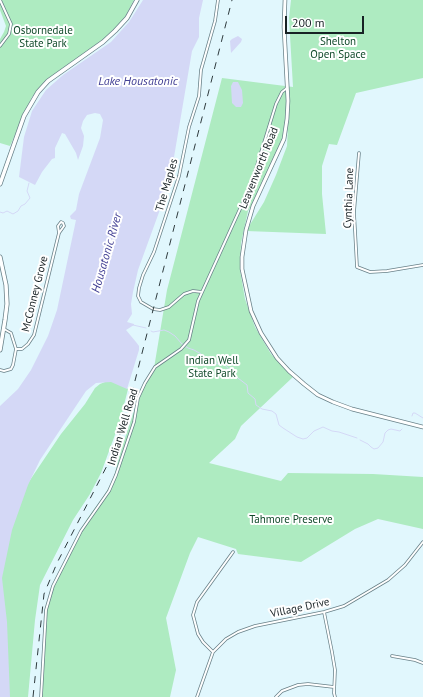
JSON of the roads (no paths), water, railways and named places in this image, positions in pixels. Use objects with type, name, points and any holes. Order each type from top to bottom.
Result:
[{"type":"main road","points":[[0,184],[24,116],[38,92],[48,81],[103,42],[115,31],[127,18],[137,0]]},
{"type":"main road","name":"Leavenworth Road","points":[[285,0],[284,27],[287,119],[284,139],[253,206],[244,238],[242,269],[247,299],[255,322],[276,358],[289,372],[318,395],[352,409],[423,427]]},
{"type":"main road","points":[[0,257],[5,279],[6,297],[4,329],[0,350]]},
{"type":"street","points":[[0,0],[12,24],[9,34],[0,46]]},
{"type":"street","name":"The Maples","points":[[202,292],[193,291],[184,294],[170,307],[160,310],[153,309],[142,302],[138,296],[143,274],[154,252],[179,176],[189,127],[199,96],[201,70],[215,21],[218,0]]},
{"type":"street","name":"Indian Well Road","points":[[42,697],[46,610],[53,586],[83,527],[109,491],[115,479],[132,426],[138,398],[145,383],[155,367],[185,345],[190,337],[195,313],[202,292],[252,182],[276,104],[282,92],[287,88]]},
{"type":"street","name":"Cynthia Lane","points":[[359,153],[354,212],[357,267],[370,272],[423,265]]},
{"type":"street","name":"McConney Grove","points":[[4,329],[11,333],[16,349],[22,349],[25,347],[34,335],[59,233],[64,226],[61,222],[58,226],[59,233]]},
{"type":"street","points":[[0,370],[4,371],[11,369],[15,360],[16,349]]},
{"type":"street","name":"Village Drive","points":[[197,697],[213,652],[226,639],[246,628],[324,612],[344,606],[388,580],[405,565],[423,542]]},
{"type":"street","points":[[213,652],[203,642],[198,634],[193,615],[197,602],[233,552]]},
{"type":"street","points":[[324,612],[332,652],[335,697]]},
{"type":"street","points":[[392,656],[423,663]]},
{"type":"street","points":[[276,697],[282,691],[298,685],[308,684],[334,687]]},
{"type":"water","name":"Lake Housatonic","points":[[143,0],[203,0],[199,18],[199,37],[192,51],[174,157],[162,204],[138,270],[131,304],[132,314],[127,322],[134,324],[126,330],[139,346],[139,350],[127,389],[111,382],[96,383],[86,391],[40,460],[28,485],[12,530],[2,578],[7,622],[10,697],[0,697],[0,406],[18,389],[31,370],[48,336],[57,310],[76,220],[71,219],[70,216],[76,210],[79,194],[100,138],[103,120],[100,114],[95,113],[87,115],[83,121],[81,128],[84,136],[83,146],[78,160],[76,153],[65,134],[62,133],[55,148],[55,158],[52,159],[42,172],[35,185],[19,177],[24,137],[32,111],[46,90],[63,75],[111,42],[129,22]]},
{"type":"water","points":[[238,36],[242,39],[241,42],[231,53],[230,41]]},
{"type":"water","points":[[233,82],[238,82],[242,90],[243,103],[241,107],[236,107],[232,103],[231,86]]},
{"type":"waterway","points":[[0,212],[3,213],[7,211],[13,214],[18,211],[30,198],[27,191],[29,183]]},
{"type":"waterway","points":[[133,325],[146,328]]},
{"type":"waterway","points":[[151,331],[164,330],[169,332],[182,344],[201,354],[207,360],[225,365],[234,375],[247,385],[248,393],[255,399],[256,405],[276,414],[279,425],[297,437],[303,439],[307,438],[314,431],[323,427],[357,438]]},
{"type":"waterway","points":[[412,416],[413,413],[415,413],[423,418]]},
{"type":"waterway","points":[[360,440],[374,449],[378,448],[383,442],[385,433],[388,430],[391,429],[400,431],[402,429]]},
{"type":"railway","points":[[33,697],[44,594],[57,563],[113,454],[125,420],[232,0]]},
{"type":"park label","name":"Osbornedale State Park","points":[[43,37]]},
{"type":"park label","name":"Shelton Open Space","points":[[338,48]]},
{"type":"park label","name":"Indian Well State Park","points":[[212,367]]},
{"type":"park label","name":"Tahmore Preserve","points":[[291,520]]},
{"type":"water label","name":"Housatonic River","points":[[107,253]]}]
